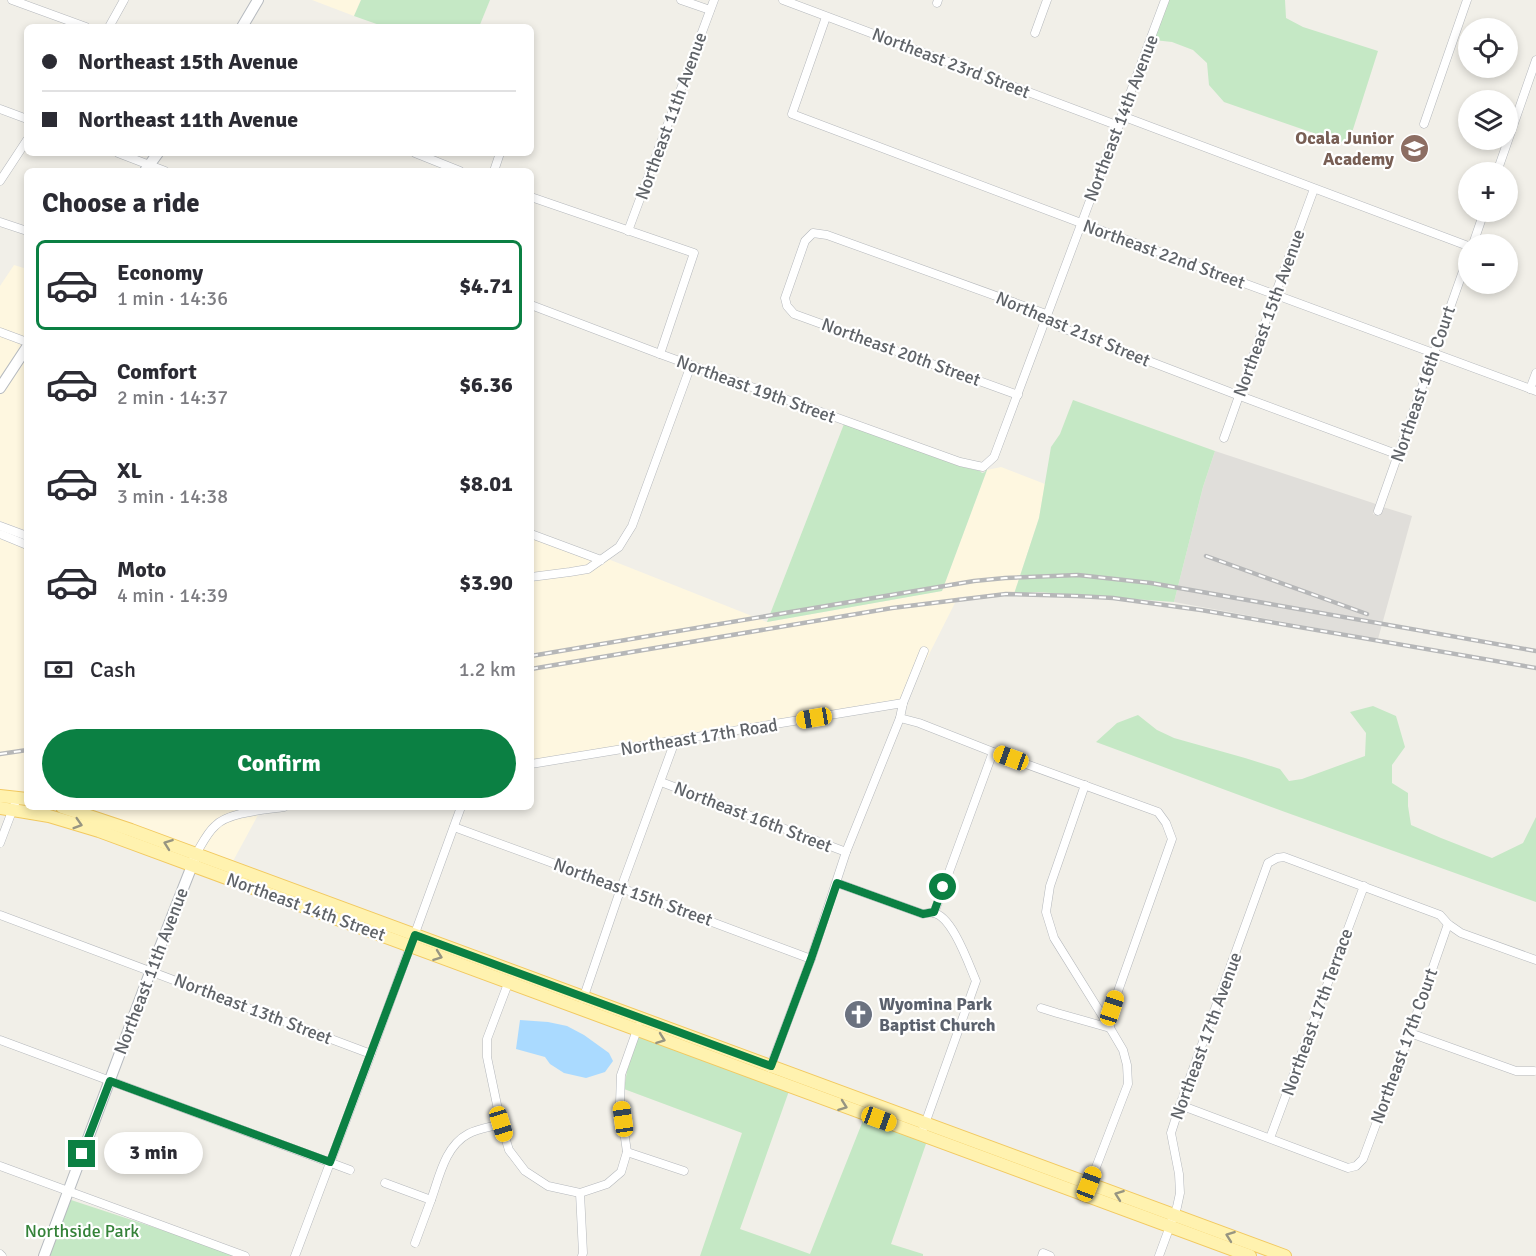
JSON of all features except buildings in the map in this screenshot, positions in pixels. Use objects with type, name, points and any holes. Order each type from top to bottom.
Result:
[{"type":"main road","name":"Northeast 14th Street","points":[[0,796],[14,804]]},
{"type":"main road","name":"Northeast 14th Street","points":[[32,810],[194,860],[1172,1221],[1285,1256]]},
{"type":"main road","name":"Northeast 14th Street","points":[[72,810],[107,821],[194,860]]},
{"type":"main road","name":"Northeast 14th Street","points":[[1172,1221],[1250,1256]]},
{"type":"street","points":[[12,0],[78,24]]},
{"type":"street","points":[[111,24],[124,0]]},
{"type":"street","points":[[244,24],[258,0]]},
{"type":"street","points":[[681,0],[710,10]]},
{"type":"street","name":"Northeast 11th Avenue","points":[[628,231],[714,0]]},
{"type":"street","name":"Northeast 23rd Street","points":[[783,0],[1119,126]]},
{"type":"street","points":[[1035,33],[1047,0]]},
{"type":"street","name":"Northeast 14th Avenue","points":[[983,467],[994,457],[1165,0]]},
{"type":"street","points":[[1424,124],[1467,0]]},
{"type":"street","name":"Northeast 22nd Street","points":[[826,17],[792,114],[1533,390]]},
{"type":"street","points":[[1500,162],[1536,60]]},
{"type":"street","points":[[0,110],[24,118]]},
{"type":"street","points":[[1122,116],[1458,242]]},
{"type":"street","points":[[0,181],[24,145]]},
{"type":"street","points":[[124,156],[147,168]]},
{"type":"street","points":[[422,156],[452,168]]},
{"type":"street","name":"Northeast 15th Avenue","points":[[1224,438],[1314,189]]},
{"type":"street","points":[[534,198],[694,253],[660,354]]},
{"type":"street","points":[[0,222],[24,230]]},
{"type":"street","name":"Northeast 21st Street","points":[[813,233],[827,235],[1046,314],[1052,324],[1399,454]]},
{"type":"street","name":"Northeast 20th Street","points":[[813,233],[805,241],[785,298],[787,306],[794,314],[1018,394]]},
{"type":"street","name":"Northeast 16th Court","points":[[1378,511],[1458,285]]},
{"type":"street","name":"Northeast 19th Street","points":[[534,306],[960,462],[983,467]]},
{"type":"street","points":[[0,332],[24,341]]},
{"type":"street","points":[[0,388],[24,352]]},
{"type":"street","points":[[534,577],[588,569],[618,547],[632,526],[691,365]]},
{"type":"street","points":[[1533,390],[1536,373]]},
{"type":"street","points":[[0,526],[24,535]]},
{"type":"street","points":[[0,534],[24,544]]},
{"type":"street","points":[[534,535],[601,560]]},
{"type":"street","points":[[769,1072],[811,959],[846,852],[900,718],[903,703],[924,651]]},
{"type":"street","name":"Northeast 17th Road","points":[[534,764],[903,703]]},
{"type":"street","points":[[900,718],[919,723],[1158,812],[1166,823],[1172,839],[1112,1008],[1110,1028]]},
{"type":"street","points":[[581,1003],[675,741]]},
{"type":"street","points":[[934,912],[993,752]]},
{"type":"street","name":"Northeast 16th Street","points":[[661,782],[846,852]]},
{"type":"street","points":[[1085,785],[1050,886],[1046,912],[1054,938],[1124,1050],[1128,1084],[1087,1190]]},
{"type":"street","points":[[0,843],[14,804]]},
{"type":"street","points":[[194,860],[217,823],[232,816],[267,810]]},
{"type":"street","points":[[295,1256],[460,810]]},
{"type":"street","name":"Northeast 15th Street","points":[[453,827],[811,959]]},
{"type":"street","name":"Northeast 17th Avenue","points":[[1159,1256],[1179,1198],[1179,1174],[1171,1133],[1268,863],[1284,857],[1364,886]]},
{"type":"street","name":"Northeast 11th Avenue","points":[[44,1256],[194,860]]},
{"type":"street","points":[[837,883],[923,914],[934,912],[945,919],[961,946],[976,981],[923,1129]]},
{"type":"street","points":[[1364,886],[1440,915],[1461,933],[1536,960]]},
{"type":"street","name":"Northeast 17th Terrace","points":[[1270,1138],[1364,886]]},
{"type":"street","name":"Northeast 13th Street","points":[[0,915],[371,1054]]},
{"type":"street","name":"Northeast 17th Court","points":[[1270,1138],[1348,1168],[1356,1166],[1363,1159],[1448,924]]},
{"type":"street","points":[[511,977],[487,1039],[487,1057],[509,1150],[525,1171],[548,1186],[580,1193],[607,1184],[621,1172],[627,1152],[620,1103],[621,1075],[639,1024]]},
{"type":"street","points":[[1041,1008],[1110,1028]]},
{"type":"street","points":[[1410,1033],[1516,1071],[1534,1071]]},
{"type":"street","points":[[0,1040],[350,1170]]},
{"type":"street","points":[[1180,1105],[1270,1138]]},
{"type":"street","points":[[415,1243],[446,1160],[454,1145],[468,1134],[501,1124]]},
{"type":"street","points":[[627,1152],[684,1172]]},
{"type":"street","points":[[0,1166],[244,1256]]},
{"type":"street","points":[[385,1183],[431,1200]]},
{"type":"street","points":[[580,1193],[585,1255]]},
{"type":"shaded area","points":[[312,0],[361,0],[354,16]]},
{"type":"shaded area","points":[[14,265],[24,268],[24,337],[0,328],[0,286]]},
{"type":"shaded area","points":[[0,336],[24,345],[0,381]]},
{"type":"shaded area","points":[[24,358],[24,530],[0,521],[0,394]]},
{"type":"shaded area","points":[[1215,451],[1376,504],[1373,514],[1379,516],[1383,507],[1412,516],[1378,639],[1174,602],[1203,487]]},
{"type":"shaded area","points":[[1001,467],[1045,484],[1039,518],[1014,594],[958,597],[913,686],[929,649],[922,646],[900,699],[534,760],[534,581],[589,572],[603,565],[608,559],[767,622],[942,591],[987,470]]},
{"type":"shaded area","points":[[0,539],[24,548],[24,794],[0,790]]},
{"type":"shaded area","points":[[534,539],[592,561],[587,565],[534,573]]},
{"type":"shaded area","points":[[85,810],[243,810],[216,819],[195,849]]},
{"type":"shaded area","points":[[258,815],[232,863],[202,852],[212,833],[219,826],[233,820]]},
{"type":"green space","points":[[361,0],[490,0],[480,24],[377,24],[354,16]]},
{"type":"green space","points":[[1168,0],[1285,0],[1286,18],[1303,27],[1378,51],[1348,145],[1224,102],[1209,85],[1207,63],[1193,50],[1172,42],[1154,40]]},
{"type":"green space","points":[[1073,400],[1215,451],[1203,487],[1174,602],[1038,592],[1014,594],[1039,518],[1051,447],[1060,434]]},
{"type":"green space","points":[[844,424],[959,466],[982,473],[987,470],[942,591],[767,622]]},
{"type":"green space","points":[[1373,706],[1396,716],[1405,747],[1392,765],[1392,783],[1408,793],[1411,825],[1492,858],[1523,843],[1536,817],[1536,902],[1096,742],[1117,723],[1138,715],[1157,730],[1174,738],[1280,769],[1289,781],[1302,779],[1365,756],[1366,733],[1350,712]]},
{"type":"green space","points":[[639,1035],[789,1091],[740,1229],[810,1254],[864,1118],[927,1141],[891,1244],[923,1254],[923,1256],[700,1256],[742,1133],[624,1089],[627,1071]]},
{"type":"green space","name":"Northside Park","points":[[65,1198],[241,1256],[44,1256]]},
{"type":"water","points":[[520,1020],[567,1026],[609,1053],[613,1061],[605,1072],[586,1078],[564,1073],[550,1064],[545,1057],[516,1049]]},
{"type":"railway","points":[[1206,556],[1367,614]]},
{"type":"railway","points":[[534,655],[974,581],[1078,575],[1151,583],[1536,651]]},
{"type":"railway","points":[[534,668],[892,608],[1006,594],[1113,598],[1201,610],[1536,668]]},
{"type":"railway","points":[[0,754],[24,750]]},
{"type":"place","name":"Ocala Junior Academy","points":[[1415,148]]},
{"type":"place","name":"Wyomina Park Baptist Church","points":[[858,1014]]},
{"type":"route","points":[[82,1154],[110,1081],[330,1162],[415,935],[771,1066],[837,883],[923,914],[934,912],[943,887]]}]
